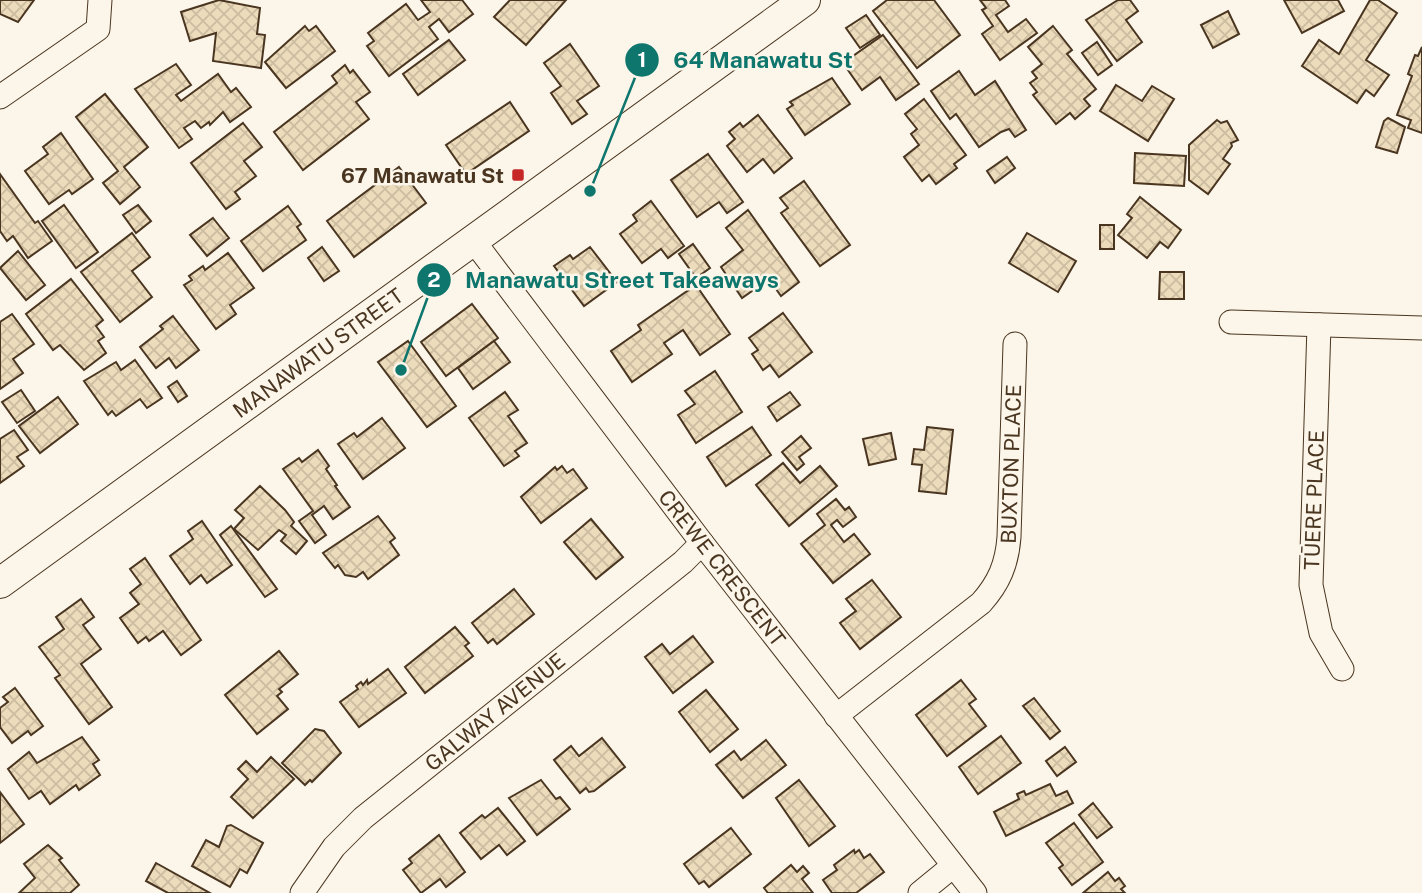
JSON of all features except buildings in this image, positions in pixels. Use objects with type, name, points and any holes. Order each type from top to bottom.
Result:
[{"type":"street","points":[[0,97],[98,29],[100,0]]},
{"type":"street","name":"MANAWATU STREET","points":[[0,583],[806,0]]},
{"type":"street","name":"CREWE CRESCENT","points":[[473,240],[702,543],[975,893]]},
{"type":"street","points":[[1231,322],[1422,328]]},
{"type":"street","name":"TŪERE PLACE","points":[[1319,325],[1311,585],[1321,633],[1342,669]]},
{"type":"street","name":"BUXTON PLACE","points":[[836,716],[981,603],[999,579],[1007,558],[1009,537],[1014,344]]},
{"type":"street","name":"GALWAY AVENUE","points":[[302,893],[334,848],[363,818],[683,562],[702,543]]},
{"type":"street","points":[[920,893],[953,866]]},
{"type":"place","name":"67 Manawatu St","points":[[518,175]]},
{"type":"place","name":"64 Manawatu St","points":[[590,191]]},
{"type":"place","name":"Manawatu Street Takeaways","points":[[401,370]]}]
